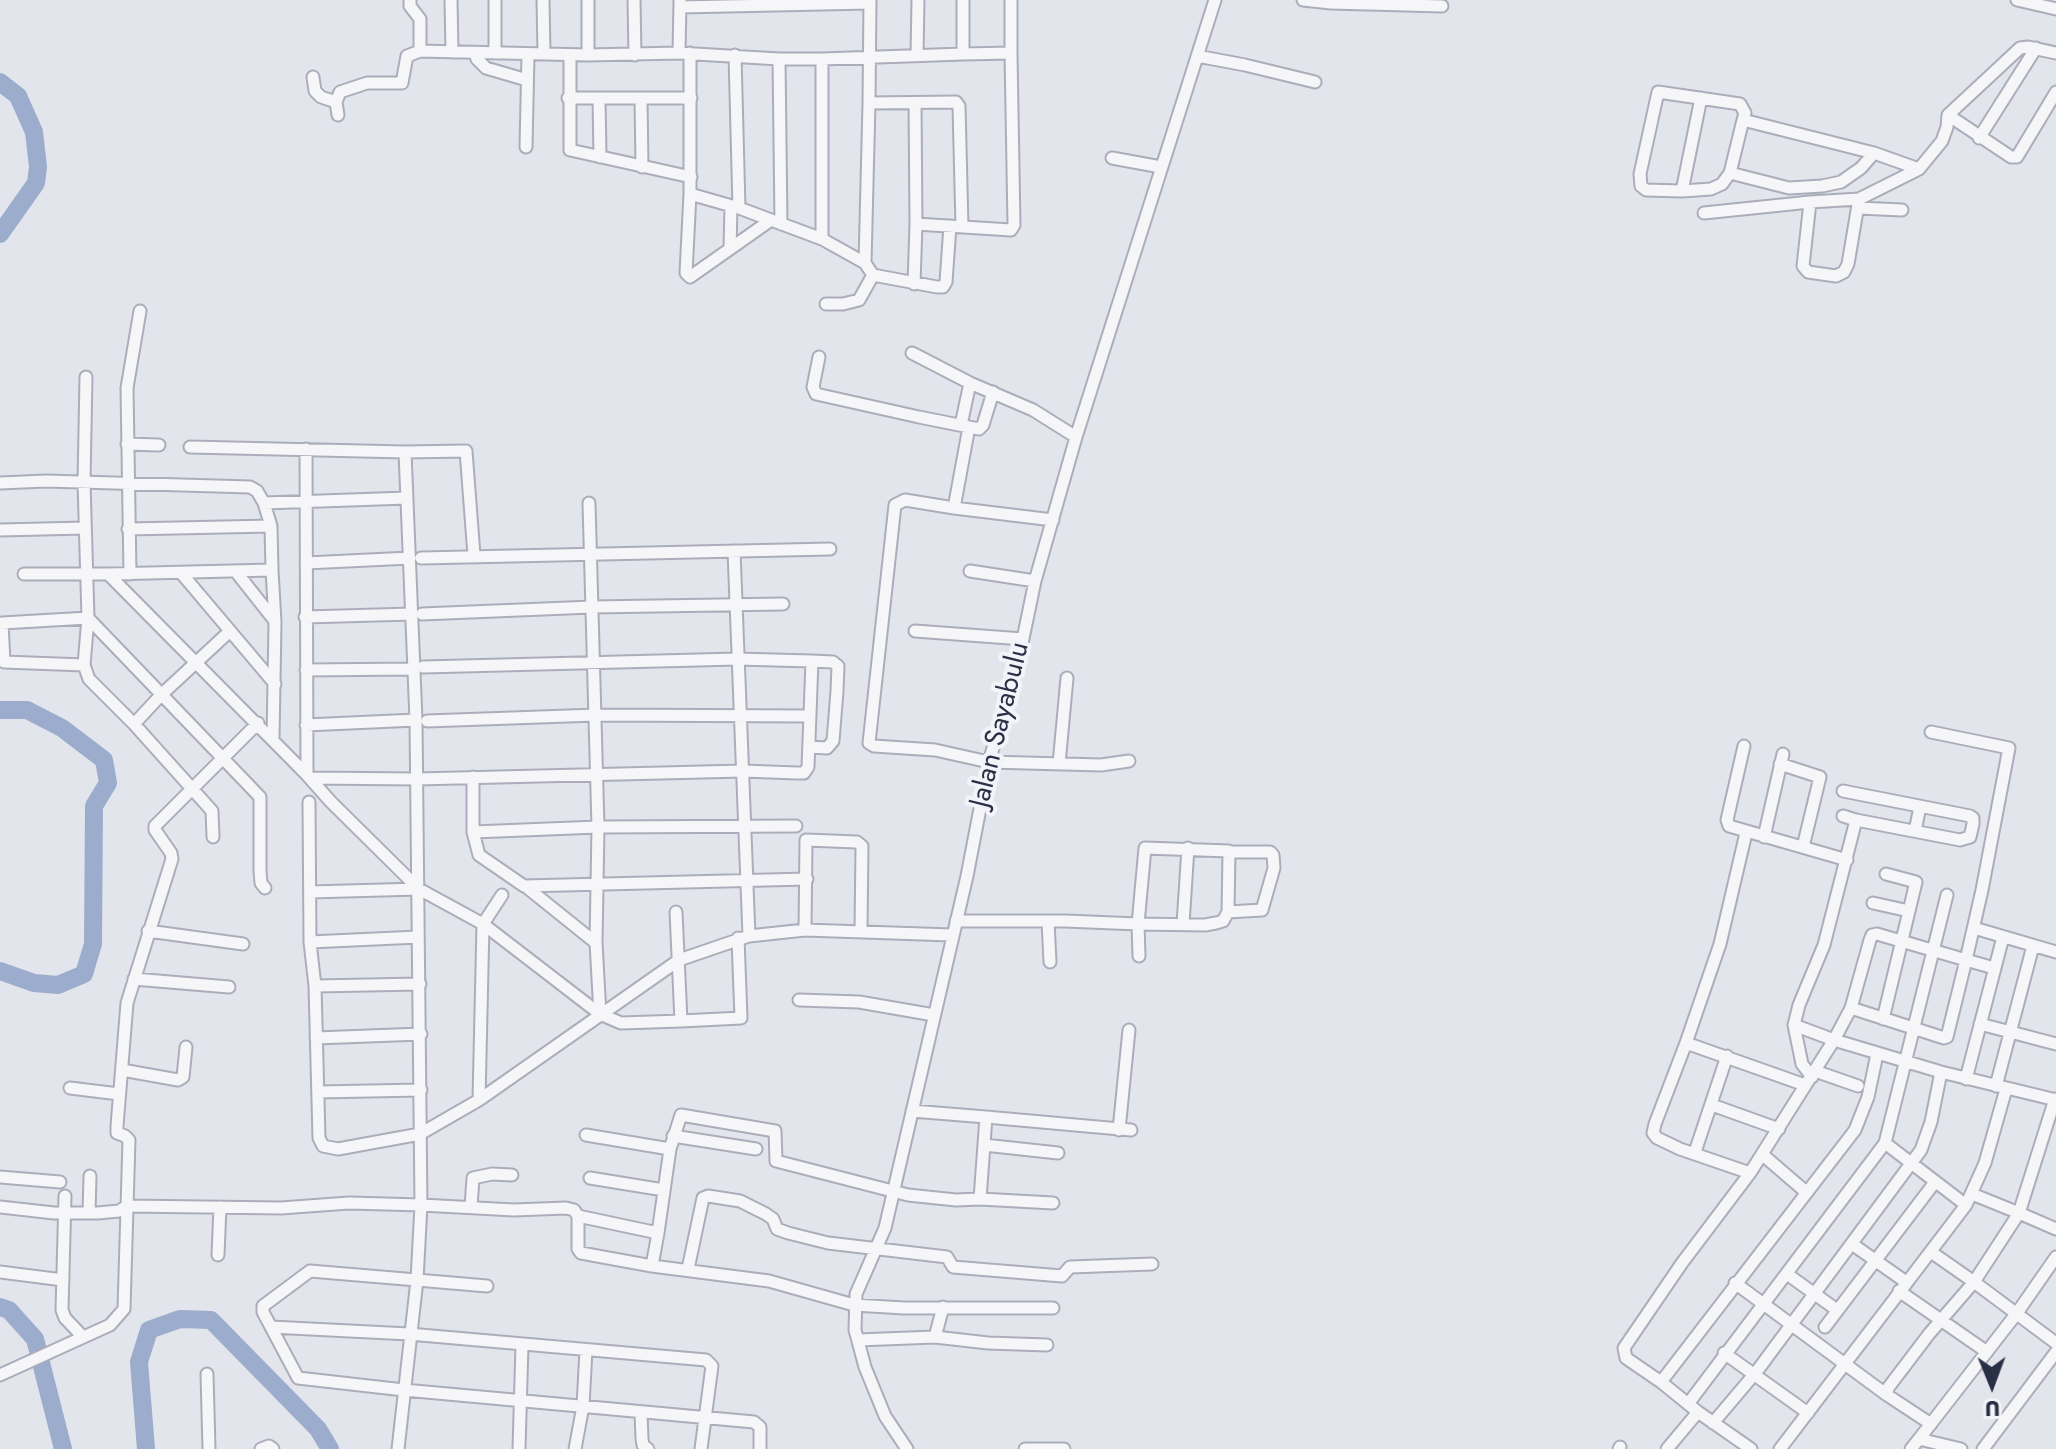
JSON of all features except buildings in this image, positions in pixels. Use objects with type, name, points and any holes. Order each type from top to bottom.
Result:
[{"type":"street","points":[[410,0],[410,6],[420,19],[420,51]]},
{"type":"street","points":[[451,0],[452,52]]},
{"type":"street","points":[[495,0],[495,53]]},
{"type":"street","points":[[543,0],[544,53]]},
{"type":"street","points":[[588,0],[588,55]]},
{"type":"street","points":[[634,0],[635,55]]},
{"type":"street","points":[[917,56],[918,0]]},
{"type":"street","points":[[963,0],[963,54]]},
{"type":"street","points":[[916,224],[1013,229],[1011,0]]},
{"type":"street","name":"Jalan Sayabulu","points":[[907,1449],[885,1416],[858,1340],[854,1305],[856,1294],[877,1248],[893,1191],[956,921],[989,762],[1023,639],[1035,581],[1076,437],[1215,0]]},
{"type":"street","points":[[1303,0],[1442,6]]},
{"type":"street","points":[[2017,0],[2056,9]]},
{"type":"street","points":[[776,222],[688,277],[691,98],[680,4],[870,1],[865,263]]},
{"type":"street","points":[[1810,202],[1803,266],[1811,273],[1836,276],[1846,268],[1858,204],[1919,169],[1942,141],[1948,115],[2020,48],[2056,53]]},
{"type":"street","points":[[1979,138],[2036,48]]},
{"type":"street","points":[[313,77],[315,91],[337,109],[340,92],[365,83],[402,83],[407,56],[420,51],[528,55],[684,53],[779,59],[1011,53]]},
{"type":"street","points":[[475,53],[486,68],[527,80]]},
{"type":"street","points":[[526,147],[528,55]]},
{"type":"street","points":[[570,55],[570,150],[691,177]]},
{"type":"street","points":[[730,249],[735,207],[735,55]]},
{"type":"street","points":[[1197,56],[1315,82]]},
{"type":"street","points":[[776,222],[779,59]]},
{"type":"street","points":[[822,59],[822,239]]},
{"type":"street","points":[[1948,115],[1979,138],[2011,157],[2017,157],[2056,92]]},
{"type":"street","points":[[1657,93],[1701,98],[1740,104],[1744,109],[1730,173],[1717,187],[1682,191],[1646,190],[1640,182],[1641,168],[1657,93]]},
{"type":"street","points":[[568,98],[691,98]]},
{"type":"street","points":[[599,98],[600,157]]},
{"type":"street","points":[[641,98],[642,167]]},
{"type":"street","points":[[1682,191],[1701,98]]},
{"type":"street","points":[[690,194],[822,239],[865,263],[873,275],[943,287],[956,227],[961,110],[956,102],[869,103]]},
{"type":"street","points":[[914,284],[915,103]]},
{"type":"street","points":[[1743,120],[1874,153],[1919,169]]},
{"type":"street","points":[[1730,173],[1789,188],[1822,186],[1841,182],[1861,168],[1874,153]]},
{"type":"street","points":[[1112,158],[1161,167]]},
{"type":"street","points":[[1704,213],[1810,202],[1902,210]]},
{"type":"street","points":[[826,304],[859,300],[873,275]]},
{"type":"street","points":[[130,574],[129,373],[140,311]]},
{"type":"street","points":[[912,353],[970,383],[1033,410],[1076,437]]},
{"type":"street","points":[[819,357],[813,387],[816,394],[965,426],[981,427],[993,392]]},
{"type":"street","points":[[86,377],[84,482],[88,618],[84,665],[89,679],[212,811],[213,837]]},
{"type":"street","points":[[954,508],[970,383]]},
{"type":"street","points":[[127,444],[159,445]]},
{"type":"street","points":[[190,447],[466,451],[474,555]]},
{"type":"street","points":[[306,449],[307,775]]},
{"type":"street","points":[[399,1449],[417,1280],[421,1205],[417,779],[421,721],[416,558],[407,498],[405,452]]},
{"type":"street","points":[[0,483],[128,483],[250,487],[257,491],[271,526],[275,622],[273,739]]},
{"type":"street","points":[[264,503],[407,498]]},
{"type":"street","points":[[1053,520],[905,500],[895,505],[869,743],[874,746],[935,750],[989,762],[1101,765],[1129,761]]},
{"type":"street","points":[[589,503],[598,827],[596,943],[600,1014]]},
{"type":"street","points":[[128,529],[271,526]]},
{"type":"street","points":[[0,530],[85,528]]},
{"type":"street","points":[[306,563],[474,555],[830,549]]},
{"type":"street","points":[[108,574],[419,889],[483,924],[600,1014],[621,1023],[681,1021],[741,1018],[745,881],[734,551]]},
{"type":"street","points":[[24,574],[182,574],[272,570]]},
{"type":"street","points":[[970,571],[1035,581]]},
{"type":"street","points":[[237,573],[275,622]]},
{"type":"street","points":[[182,574],[275,684]]},
{"type":"street","points":[[305,617],[783,604]]},
{"type":"street","points":[[84,665],[4,662],[1,627],[5,621],[88,618],[260,797],[261,883],[265,888]]},
{"type":"street","points":[[134,724],[230,631]]},
{"type":"street","points":[[915,631],[1023,639]]},
{"type":"street","points":[[306,670],[737,659],[833,662],[838,666],[831,746],[809,747]]},
{"type":"street","points":[[307,775],[310,778],[417,779],[596,773],[804,773],[808,767],[812,661]]},
{"type":"street","points":[[1059,764],[1067,678]]},
{"type":"street","points":[[306,725],[596,715],[810,716]]},
{"type":"street","points":[[3,1374],[110,1325],[124,1309],[129,1140],[117,1133],[127,1003],[172,859],[155,826],[258,723]]},
{"type":"street","points":[[1851,1008],[1947,1037],[1974,928],[2009,748],[1931,732]]},
{"type":"street","points":[[1744,746],[1727,820],[1731,828],[1847,860]]},
{"type":"street","points":[[1764,837],[1781,759],[1820,777],[1803,847]]},
{"type":"street","points":[[473,777],[473,832],[481,858],[524,886],[596,943]]},
{"type":"street","points":[[1843,791],[1973,818],[1966,840],[1960,840],[1843,816]]},
{"type":"street","points":[[309,802],[310,942],[315,986],[319,1138],[323,1146],[338,1149],[420,1134],[479,1100],[679,960],[743,937],[805,930],[951,935]]},
{"type":"street","points":[[1915,831],[1920,807]]},
{"type":"street","points":[[1811,1078],[1799,1055],[1794,1025],[1824,945],[1856,820]]},
{"type":"street","points":[[473,832],[598,827],[796,826]]},
{"type":"street","points":[[1746,833],[1720,944],[1653,1133],[1680,1149],[1750,1173]]},
{"type":"street","points":[[805,930],[806,840],[860,844],[861,931]]},
{"type":"street","points":[[1139,956],[1138,924],[1145,848],[1270,852],[1274,868],[1262,910],[1228,912]]},
{"type":"street","points":[[1183,924],[1188,848]]},
{"type":"street","points":[[956,921],[1216,923],[1223,921],[1228,912],[1230,852]]},
{"type":"street","points":[[1883,1019],[1916,882],[1886,874]]},
{"type":"street","points":[[524,886],[807,879]]},
{"type":"street","points":[[310,892],[419,889]]},
{"type":"street","points":[[479,1100],[483,924],[502,895]]},
{"type":"street","points":[[1667,1449],[1724,1353],[1764,1305],[1885,1143],[1947,895]]},
{"type":"street","points":[[1873,903],[1909,911]]},
{"type":"street","points":[[676,912],[681,1021]]},
{"type":"street","points":[[1048,921],[1050,962]]},
{"type":"street","points":[[1974,928],[2056,952]]},
{"type":"street","points":[[148,931],[243,944]]},
{"type":"street","points":[[1751,1449],[1737,1445],[1661,1382],[1626,1358],[1624,1348],[1682,1263],[1763,1155],[1834,1040],[1851,1008],[1872,935],[1933,949],[1994,968]]},
{"type":"street","points":[[310,942],[418,937]]},
{"type":"street","points":[[1966,1079],[2003,937]]},
{"type":"street","points":[[1780,1449],[1969,1199],[1985,1163],[2010,1033],[2033,946]]},
{"type":"street","points":[[134,979],[229,987]]},
{"type":"street","points":[[315,986],[420,984]]},
{"type":"street","points":[[799,1000],[859,1002],[934,1015]]},
{"type":"street","points":[[1980,1024],[2056,1044]]},
{"type":"street","points":[[1794,1025],[1877,1054],[2056,1100],[2019,1213],[1974,1282],[1888,1388],[1887,1395]]},
{"type":"street","points":[[912,1111],[1125,1130],[1129,1030]]},
{"type":"street","points":[[316,1038],[421,1034]]},
{"type":"street","points":[[1686,1043],[1811,1078],[1858,1086]]},
{"type":"street","points":[[122,1070],[178,1080],[183,1077],[186,1047]]},
{"type":"street","points":[[1661,1382],[1858,1123],[1868,1097],[1877,1054]]},
{"type":"street","points":[[1695,1152],[1727,1056]]},
{"type":"street","points":[[1713,1423],[1755,1374],[1921,1150],[1931,1122],[1941,1072]]},
{"type":"street","points":[[70,1088],[119,1094]]},
{"type":"street","points":[[318,1092],[421,1090]]},
{"type":"street","points":[[1712,1105],[1779,1129]]},
{"type":"street","points":[[652,1266],[672,1143],[678,1118],[684,1114],[773,1130],[776,1133],[776,1161],[893,1191],[935,1198],[1053,1203]]},
{"type":"street","points":[[980,1199],[986,1117]]},
{"type":"street","points":[[586,1135],[756,1149]]},
{"type":"street","points":[[1885,1143],[1935,1182],[1969,1199],[2019,1213],[2056,1229]]},
{"type":"street","points":[[984,1145],[1058,1153]]},
{"type":"street","points":[[1763,1155],[1806,1192]]},
{"type":"street","points":[[471,1207],[473,1178],[492,1174],[512,1175]]},
{"type":"street","points":[[89,1213],[90,1176]]},
{"type":"street","points":[[0,1177],[60,1182]]},
{"type":"street","points":[[590,1178],[664,1190]]},
{"type":"street","points":[[1825,1327],[1935,1182]]},
{"type":"street","points":[[65,1196],[62,1310],[79,1338]]},
{"type":"street","points":[[688,1269],[702,1203],[708,1196],[740,1201],[766,1214],[780,1231],[828,1243],[950,1257],[952,1267],[1062,1276],[1070,1267],[1152,1264]]},
{"type":"street","points":[[0,1207],[66,1213],[108,1213],[127,1206],[281,1208],[349,1203],[514,1210],[566,1208],[574,1210],[578,1216],[578,1249],[581,1253],[769,1281],[854,1305],[1053,1308]]},
{"type":"street","points":[[218,1255],[220,1207]]},
{"type":"street","points":[[578,1216],[658,1233]]},
{"type":"street","points":[[1852,1244],[1876,1261],[1942,1320],[1987,1352]]},
{"type":"street","points":[[1931,1252],[2056,1343]]},
{"type":"street","points":[[1911,1449],[2017,1313],[2056,1257]]},
{"type":"street","points":[[487,1286],[310,1271],[263,1306],[263,1312],[287,1359],[302,1379],[758,1423],[760,1449]]},
{"type":"street","points":[[0,1272],[63,1280]]},
{"type":"street","points":[[1787,1274],[1837,1310]]},
{"type":"street","points":[[1735,1283],[1931,1424]]},
{"type":"street","points":[[935,1337],[943,1307]]},
{"type":"street","points":[[271,1327],[409,1334],[706,1360],[712,1366],[701,1449]]},
{"type":"street","points":[[858,1340],[935,1337],[1047,1345]]},
{"type":"street","points":[[519,1449],[522,1345]]},
{"type":"street","points":[[575,1449],[583,1406],[586,1350]]},
{"type":"street","points":[[1983,1449],[2056,1352]]},
{"type":"street","points":[[1724,1353],[1808,1413]]},
{"type":"street","points":[[207,1374],[209,1449]]},
{"type":"street","points":[[641,1412],[643,1445],[648,1449]]},
{"type":"street","points":[[1919,1439],[1961,1449]]},
{"type":"street","points":[[261,1449],[269,1446],[273,1449]]},
{"type":"street","points":[[1025,1449],[1064,1449]]},
{"type":"waterway","points":[[0,82],[18,96],[34,132],[38,167],[36,183],[0,234]]},
{"type":"waterway","points":[[0,710],[27,710],[62,728],[104,760],[108,783],[94,806],[93,944],[84,974],[58,985],[34,983],[0,971]]},
{"type":"waterway","points":[[0,1307],[9,1310],[35,1339],[63,1449]]},
{"type":"waterway","points":[[146,1449],[139,1362],[149,1330],[180,1319],[211,1320],[318,1429],[330,1449]]}]
